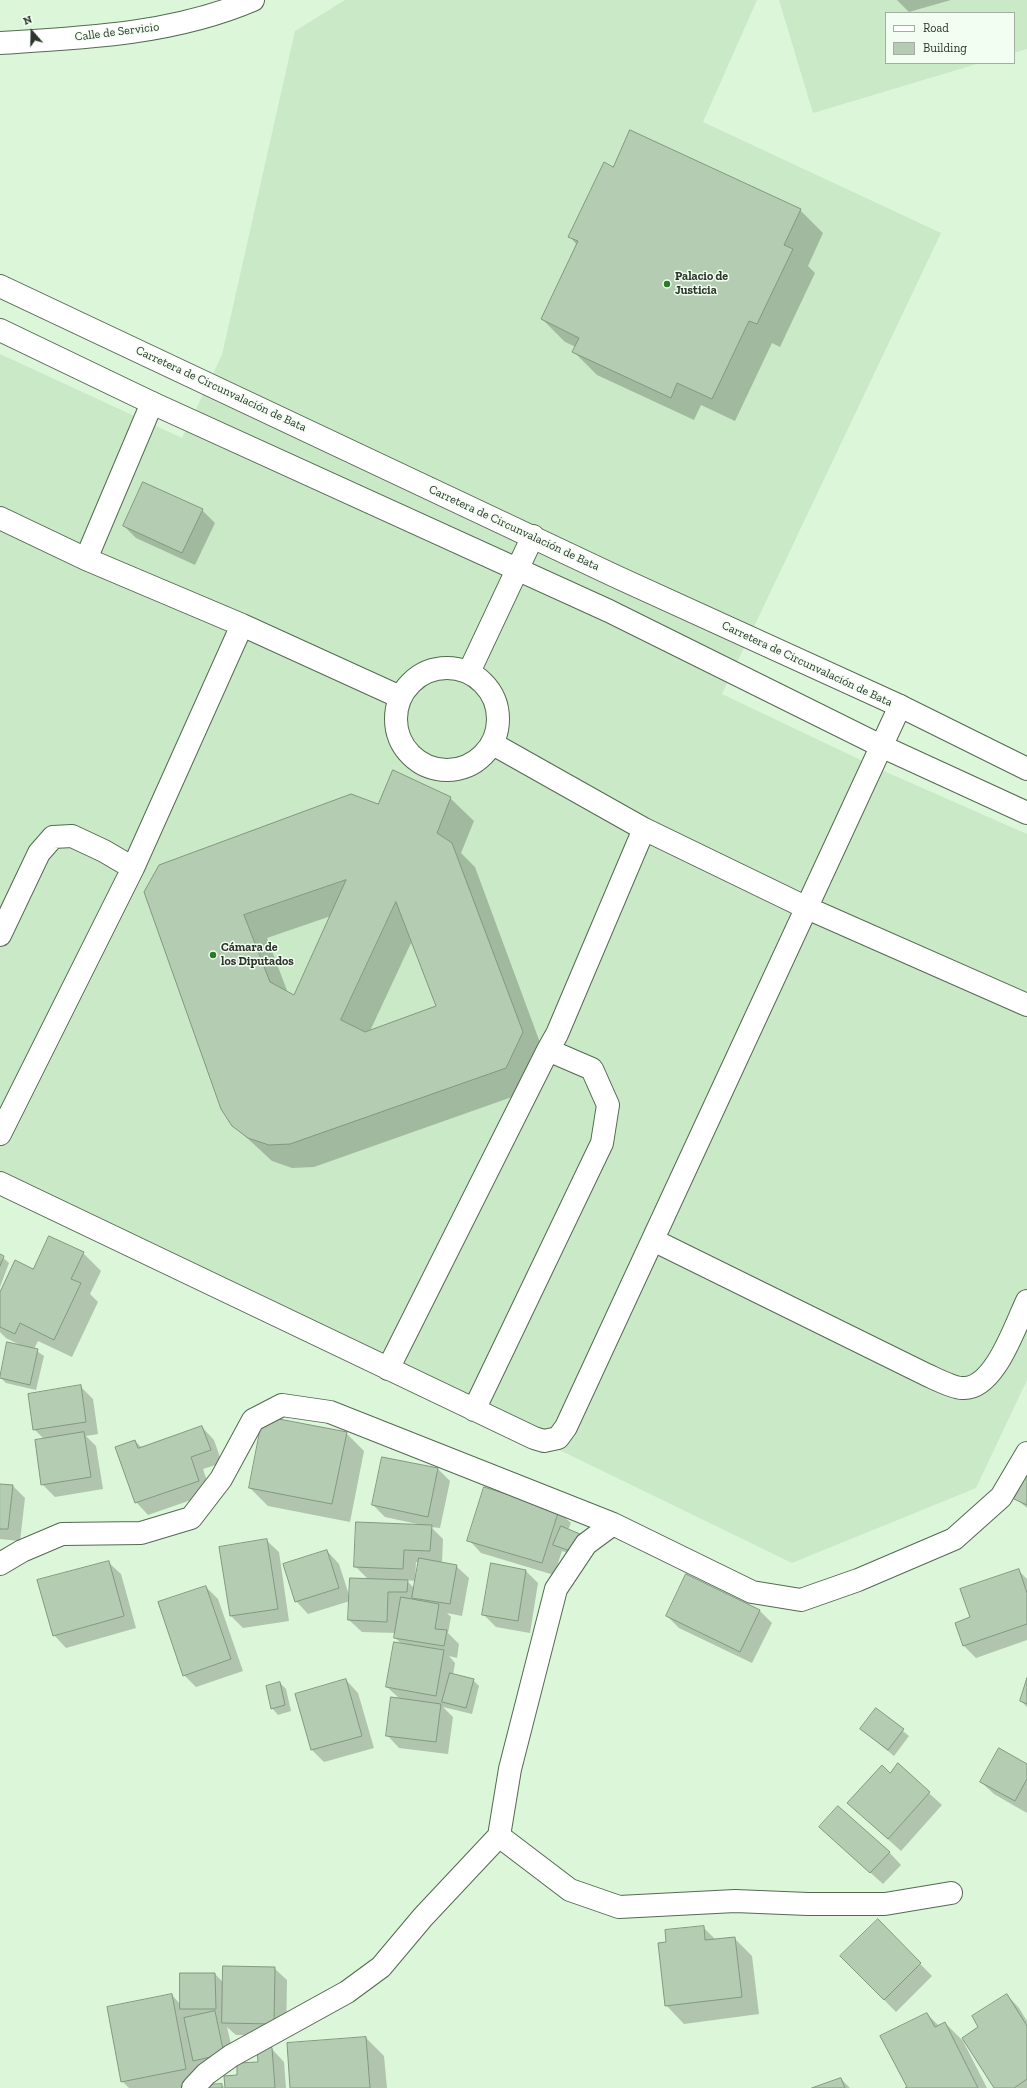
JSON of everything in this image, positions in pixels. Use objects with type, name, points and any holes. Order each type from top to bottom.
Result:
[{"type":"street","name":"Calle de Servicio","points":[[0,43],[144,31],[225,12],[253,0]]},
{"type":"street","name":"Carretera de Circunvalación de Bata","points":[[0,286],[900,706],[1027,769]]},
{"type":"street","points":[[0,330],[152,403],[518,571],[609,611],[881,746],[1027,812]]},
{"type":"street","points":[[86,559],[152,403]]},
{"type":"street","points":[[0,518],[86,559],[242,625],[400,697]]},
{"type":"street","points":[[469,672],[518,571],[533,536]]},
{"type":"street","points":[[0,1134],[133,868],[242,625]]},
{"type":"street","points":[[437,668],[454,668],[469,672],[483,682],[494,695],[499,717],[499,728],[493,744],[482,758],[467,767],[450,771],[432,769],[416,761],[404,748],[397,732],[395,715],[400,697],[409,684],[422,674],[437,668]]},
{"type":"street","points":[[0,1183],[534,1438],[544,1441],[558,1438],[566,1427],[900,706]]},
{"type":"street","points":[[493,744],[644,829],[807,908],[1027,1006]]},
{"type":"street","points":[[388,1369],[557,1034],[570,999],[644,829]]},
{"type":"street","points":[[0,935],[39,853],[53,838],[72,836],[104,851],[133,868]]},
{"type":"street","points":[[474,1410],[602,1143],[608,1105],[592,1069],[548,1050]]},
{"type":"street","points":[[652,1240],[927,1375],[962,1389],[983,1382],[994,1369],[1027,1301]]},
{"type":"street","points":[[0,1564],[22,1551],[62,1534],[141,1533],[191,1518],[221,1479],[253,1420],[282,1405],[330,1412],[613,1524],[752,1592],[802,1600],[858,1580],[954,1539],[1001,1496],[1027,1453]]},
{"type":"street","points":[[193,2088],[206,2074],[231,2056],[347,1992],[381,1967],[423,1917],[499,1836],[510,1769],[556,1590],[586,1544],[613,1524]]},
{"type":"street","points":[[499,1836],[570,1890],[620,1907],[734,1901],[808,1904],[885,1904],[951,1893]]},
{"type":"shaded area","points":[[345,0],[757,0],[703,122],[941,233],[722,694],[886,772],[1027,834],[1027,1380],[976,1488],[792,1563],[366,1356],[0,1184],[0,354],[182,438],[222,355],[295,31]]},
{"type":"shaded area","points":[[779,0],[1027,0],[1027,49],[1015,53],[1015,12],[885,12],[885,64],[977,64],[813,113]]},
{"type":"building","name":"Palacio de Justicia","points":[[630,130],[801,209],[784,245],[793,249],[757,324],[749,321],[712,399],[677,383],[671,398],[572,352],[579,338],[541,319],[578,241],[568,237],[604,162],[613,167]]},
{"type":"building","points":[[143,482],[203,509],[182,553],[123,526]]},
{"type":"building","name":"Cámara de los Diputados","points":[[393,770],[451,797],[437,833],[452,843],[523,1032],[506,1068],[290,1144],[269,1145],[248,1138],[232,1126],[221,1109],[144,892],[159,865],[351,794],[378,804]],"holes":[[[346,880],[294,995],[270,982],[244,915]],[[396,902],[436,1006],[365,1032],[341,1020]]]},
{"type":"building","points":[[49,1236],[84,1252],[71,1279],[81,1283],[54,1340],[20,1323],[15,1334],[0,1327],[0,1292],[15,1260],[33,1269]]},
{"type":"building","points":[[0,1254],[4,1256],[0,1266]]},
{"type":"building","points":[[7,1342],[38,1349],[30,1385],[0,1378]]},
{"type":"building","points":[[81,1385],[86,1422],[33,1430],[28,1394]]},
{"type":"building","points":[[263,1416],[347,1432],[332,1504],[249,1488]]},
{"type":"building","points":[[202,1426],[211,1450],[191,1457],[199,1481],[135,1503],[115,1447],[135,1440],[138,1448]]},
{"type":"building","points":[[84,1432],[91,1477],[41,1485],[35,1440]]},
{"type":"building","points":[[382,1457],[438,1468],[428,1517],[372,1505]]},
{"type":"building","points":[[1027,1472],[1027,1505],[1014,1499]]},
{"type":"building","points":[[0,1484],[13,1485],[8,1529],[0,1529]]},
{"type":"building","points":[[484,1487],[559,1510],[542,1563],[467,1541]]},
{"type":"building","points":[[356,1522],[432,1525],[430,1551],[404,1550],[403,1569],[354,1567]]},
{"type":"building","points":[[561,1526],[580,1534],[573,1552],[553,1545]]},
{"type":"building","points":[[267,1539],[278,1609],[230,1616],[219,1547]]},
{"type":"building","points":[[327,1550],[339,1588],[295,1602],[283,1564]]},
{"type":"building","points":[[419,1558],[457,1565],[450,1604],[412,1598]]},
{"type":"building","points":[[109,1561],[124,1616],[53,1636],[37,1580]]},
{"type":"building","points":[[491,1563],[526,1570],[518,1621],[482,1615]]},
{"type":"building","points":[[1019,1569],[1027,1593],[1027,1624],[963,1646],[955,1623],[970,1617],[960,1589]]},
{"type":"building","points":[[686,1574],[760,1610],[740,1652],[666,1616]]},
{"type":"building","points":[[350,1578],[408,1580],[407,1592],[388,1592],[387,1622],[348,1620]]},
{"type":"building","points":[[206,1586],[231,1659],[183,1676],[158,1602]]},
{"type":"building","points":[[401,1597],[439,1604],[435,1629],[447,1630],[444,1646],[394,1638]]},
{"type":"building","points":[[394,1642],[444,1650],[436,1696],[386,1687]]},
{"type":"building","points":[[450,1673],[474,1679],[466,1708],[442,1702]]},
{"type":"building","points":[[1027,1678],[1027,1704],[1020,1701]]},
{"type":"building","points":[[346,1679],[362,1736],[311,1750],[295,1694]]},
{"type":"building","points":[[280,1682],[285,1705],[271,1709],[266,1686]]},
{"type":"building","points":[[391,1697],[441,1704],[436,1742],[386,1736]]},
{"type":"building","points":[[876,1708],[904,1729],[888,1750],[860,1729]]},
{"type":"building","points":[[999,1748],[1027,1764],[1027,1779],[1015,1801],[980,1782]]},
{"type":"building","points":[[898,1763],[930,1792],[888,1839],[847,1803],[882,1765],[890,1773]]},
{"type":"building","points":[[838,1806],[890,1852],[870,1873],[819,1827]]},
{"type":"building","points":[[878,1919],[921,1963],[884,2000],[840,1956]]},
{"type":"building","points":[[704,1926],[705,1940],[735,1937],[742,1997],[665,2006],[658,1943],[666,1942],[665,1930]]},
{"type":"building","points":[[223,1966],[275,1967],[274,2024],[222,2023]]},
{"type":"building","points":[[180,1973],[215,1973],[216,2009],[180,2009]]},
{"type":"building","points":[[172,1994],[186,2069],[121,2082],[107,2007]]},
{"type":"building","points":[[1007,1994],[1027,2026],[1027,2079],[1014,2088],[994,2088],[962,2038],[978,2027],[972,2016]]},
{"type":"building","points":[[215,2011],[224,2054],[193,2061],[184,2018]]},
{"type":"building","points":[[927,2013],[935,2027],[945,2022],[978,2088],[905,2088],[907,2087],[880,2036]]},
{"type":"building","points":[[366,2037],[370,2088],[290,2088],[287,2043]]},
{"type":"building","points":[[272,2048],[275,2088],[225,2088],[224,2076],[237,2075],[237,2063],[258,2062],[257,2049]]},
{"type":"building","points":[[841,2078],[845,2088],[812,2088]]},
{"type":"building","points":[[222,2084],[222,2088],[202,2088],[202,2085]]},
{"type":"place","name":"Palacio de Justicia","points":[[667,284]]},
{"type":"place","name":"Cámara de los Diputados","points":[[213,955]]}]
